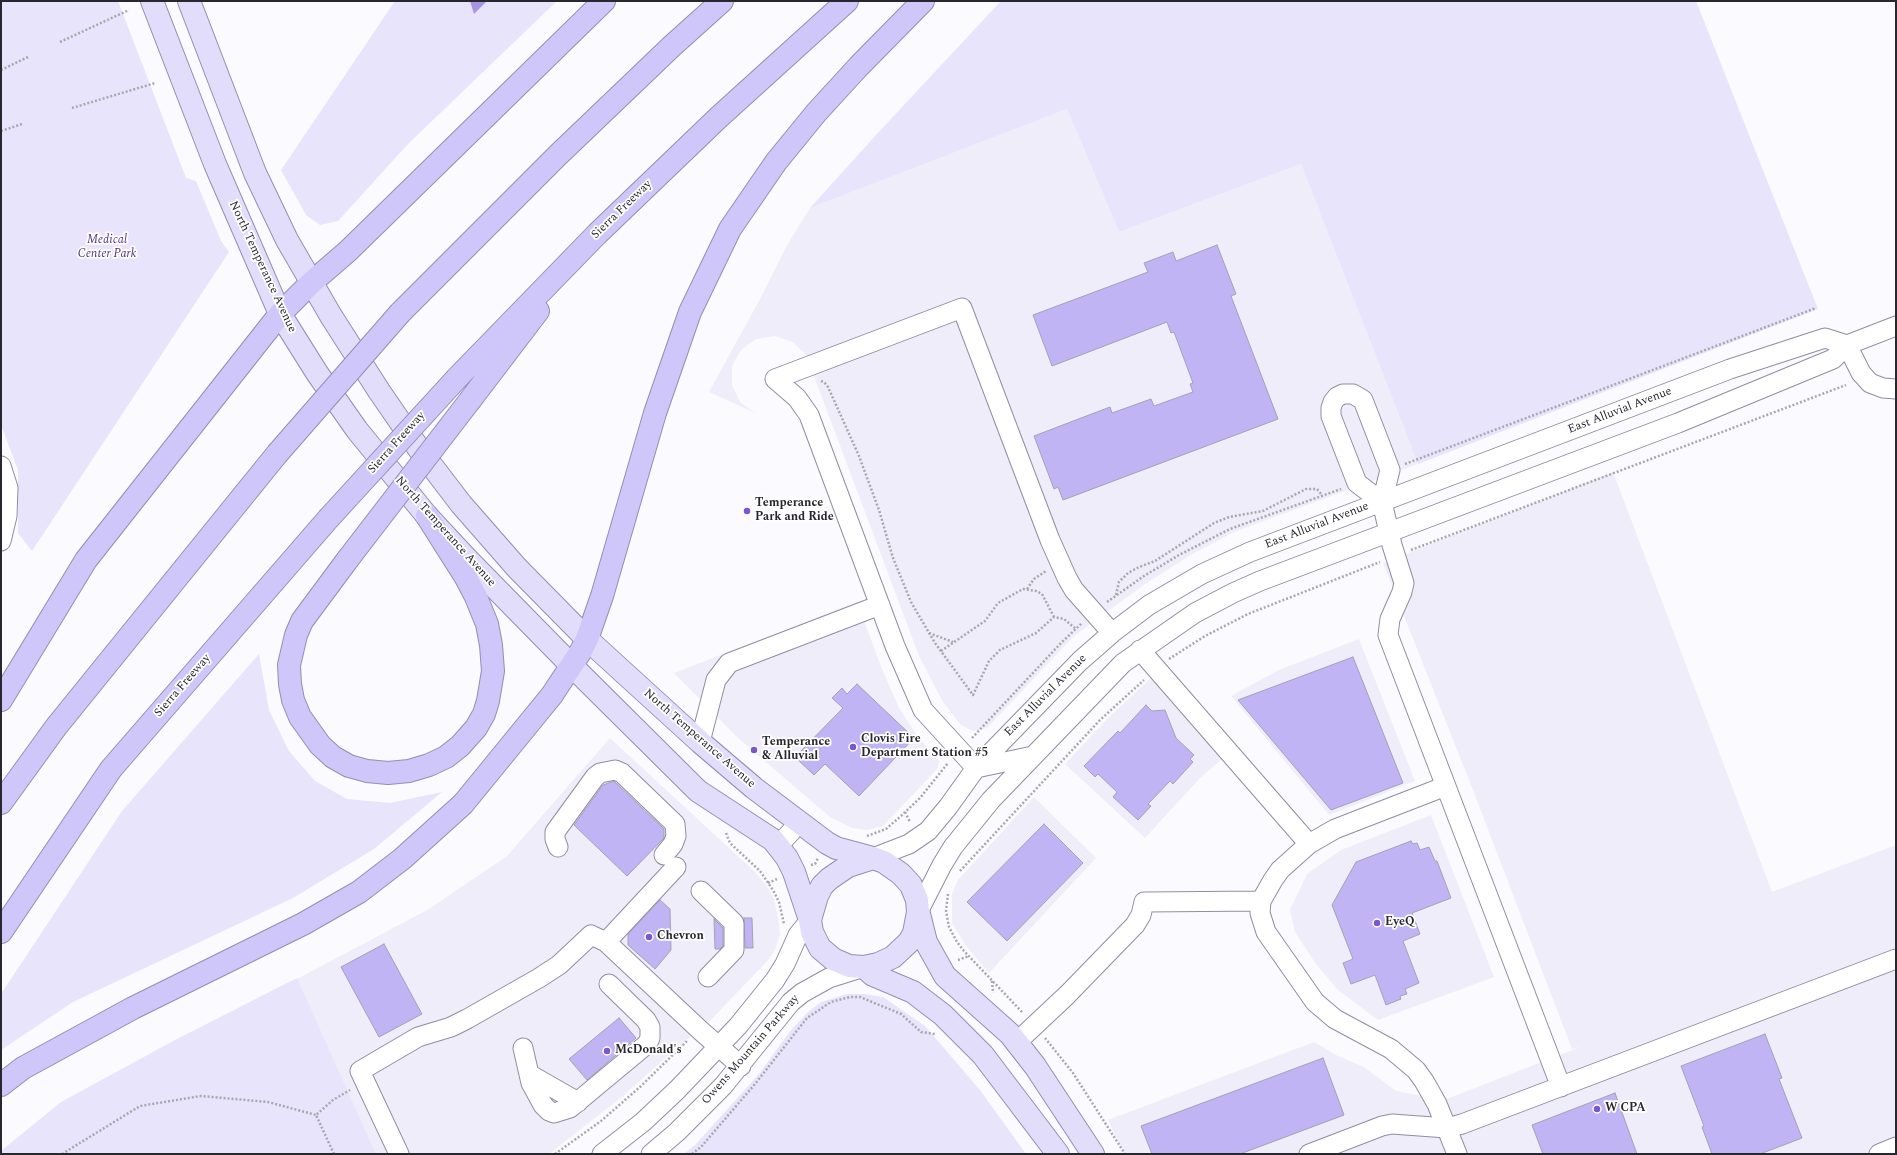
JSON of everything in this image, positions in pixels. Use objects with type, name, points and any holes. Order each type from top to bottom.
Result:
[{"type":"highway","points":[[1,700],[86,560],[280,314],[311,283],[348,251],[604,1]]},
{"type":"highway","points":[[1,803],[56,727],[278,454],[400,313],[558,155],[672,46],[722,1]]},
{"type":"highway","name":"Sierra Freeway","points":[[1,932],[111,769],[328,519],[457,378],[596,234],[720,117],[847,1]]},
{"type":"highway","points":[[1,1085],[23,1068],[133,1008],[303,924],[359,892],[402,859],[463,804],[552,695],[572,666],[587,639],[600,603],[655,413],[690,312],[730,229],[776,162],[816,113],[859,66],[923,1]]},
{"type":"highway","points":[[427,516],[476,597],[487,624],[491,645],[493,671],[488,701],[484,714],[476,728],[460,746],[446,757],[429,765],[409,771],[388,773],[367,771],[349,766],[333,757],[320,745],[309,731],[296,706],[290,684],[289,665],[296,635],[302,621],[348,559],[596,234]]},
{"type":"main road","name":"North Temperance Avenue","points":[[152,1],[215,164],[280,314],[316,373],[357,430],[427,516],[572,666],[698,791],[764,834],[778,846],[794,872],[810,920]]},
{"type":"main road","name":"North Temperance Avenue","points":[[189,1],[255,173],[287,240],[311,283],[379,391],[419,449],[460,504],[517,568],[587,639],[700,742],[754,788],[814,835],[836,848],[873,858]]},
{"type":"main road","points":[[1058,1154],[983,1055],[948,1019],[913,992],[873,974],[864,968],[849,966],[826,954],[816,941],[810,920],[817,896],[822,886],[829,879],[848,866],[873,858],[895,869],[906,879],[914,891],[926,942],[945,976],[991,1016],[1017,1042],[1056,1097],[1093,1154]]},
{"type":"main road","points":[[864,968],[886,960],[902,950],[914,933],[918,912]]},
{"type":"street","points":[[1033,756],[976,768],[923,710],[897,653],[880,604],[808,415],[797,398],[775,378],[962,308],[1061,565],[1074,590],[1112,633]]},
{"type":"street","points":[[918,912],[953,847],[991,800],[1110,676],[1140,650],[1195,613],[1233,592],[1389,531],[1678,423],[1833,359],[1848,345],[1896,326]]},
{"type":"street","name":"East Alluvial Avenue","points":[[873,858],[909,844],[928,831],[976,768],[1060,680],[1112,633],[1149,605],[1202,574],[1250,552],[1730,369],[1825,338],[1848,345]]},
{"type":"street","points":[[1848,345],[1861,373],[1870,383],[1883,388],[1896,389]]},
{"type":"street","points":[[1382,502],[1357,482],[1331,416],[1333,402],[1337,397],[1343,394],[1353,394],[1363,400],[1390,470],[1382,502],[1404,586],[1390,619],[1388,635],[1560,1087]]},
{"type":"street","points":[[1,466],[8,488],[8,516],[1,541]]},
{"type":"street","points":[[700,742],[716,680],[729,663],[880,604]]},
{"type":"street","points":[[1140,650],[1309,844]]},
{"type":"street","points":[[558,847],[555,839],[555,832],[595,777],[600,773],[615,770],[622,773],[675,824],[676,836],[670,861],[606,942]]},
{"type":"street","points":[[1446,786],[1335,829],[1309,844],[1280,870],[1260,901],[1260,913],[1266,932],[1315,1002],[1335,1019],[1364,1036],[1391,1049],[1416,1070],[1431,1092],[1457,1154]]},
{"type":"street","points":[[778,846],[799,823]]},
{"type":"street","points":[[701,891],[734,923],[734,950],[708,977]]},
{"type":"street","points":[[1017,1042],[1067,995],[1135,925],[1141,914],[1144,902],[1260,901]]},
{"type":"street","points":[[602,1154],[643,1122],[719,1048],[775,980],[785,964],[798,935],[810,920]]},
{"type":"street","points":[[399,1154],[360,1071],[418,1037],[451,1027],[539,978],[559,965],[591,935],[606,942],[719,1048],[741,1066]]},
{"type":"street","points":[[1309,1154],[1382,1126],[1392,1124],[1447,1128],[1462,1124],[1896,959]]},
{"type":"street","name":"Owens Mountain Parkway","points":[[651,1154],[700,1109],[741,1066],[777,1020],[802,993],[830,978],[864,968]]},
{"type":"street","points":[[523,1048],[535,1092],[549,1111],[562,1112],[570,1108],[647,1044],[650,1038],[650,1026],[646,1020],[609,984]]},
{"type":"street","points":[[1878,1154],[1896,1147]]},
{"type":"path","points":[[60,42],[129,10]]},
{"type":"path","points":[[1,70],[28,57]]},
{"type":"path","points":[[72,108],[155,83]]},
{"type":"path","points":[[1,131],[22,124]]},
{"type":"path","points":[[1402,465],[1816,308]]},
{"type":"path","points":[[819,381],[824,382],[828,387],[859,456],[879,510],[902,582],[929,634],[973,695],[993,655],[1036,633],[1054,617]]},
{"type":"path","points":[[1105,604],[1179,555],[1230,529],[1345,487]]},
{"type":"path","points":[[1116,596],[1120,582],[1128,573],[1155,561],[1214,523],[1229,517],[1263,511],[1306,489],[1317,489],[1322,495]]},
{"type":"path","points":[[1027,589],[1029,584],[1039,575],[1061,565]]},
{"type":"path","points":[[941,651],[985,621],[998,603],[1010,595],[1027,589],[1042,594],[1054,617]]},
{"type":"path","points":[[1054,617],[1064,619],[1076,629]]},
{"type":"path","points":[[973,736],[1084,622]]},
{"type":"path","points":[[929,634],[954,643]]},
{"type":"path","points":[[861,835],[867,836],[886,829],[920,798],[948,763]]},
{"type":"path","points":[[957,874],[988,841]]},
{"type":"path","points":[[730,843],[760,871],[773,890],[779,902],[784,927]]},
{"type":"path","points":[[949,890],[946,911],[950,927],[957,942],[964,952],[1034,1025],[1073,1073],[1125,1154]]},
{"type":"path","points":[[692,1154],[701,1147],[755,1084],[807,1018],[830,1002],[860,997],[901,1014],[920,1032]]},
{"type":"path","points":[[555,1154],[601,1121],[640,1087],[688,1041],[701,1031]]},
{"type":"path","points":[[316,1115],[333,1100],[366,1082]]},
{"type":"path","points":[[62,1154],[140,1106],[201,1096],[268,1102],[316,1115]]},
{"type":"path","points":[[316,1115],[334,1154]]},
{"type":"shaded area","points":[[470,1],[487,1],[474,14]]},
{"type":"shaded area","points":[[1067,109],[1119,232],[1301,164],[1418,464],[1234,532],[1194,553],[1145,584],[1074,636],[987,728],[973,731],[961,725],[943,702],[919,656],[806,355],[793,342],[775,336],[756,339],[741,350],[732,366],[732,385],[740,402],[755,413],[709,392],[760,299],[786,247],[810,208]]},
{"type":"shaded area","points":[[1613,472],[1772,892],[1896,845],[1896,1154],[1124,1154],[1108,1120],[1314,1042],[1338,1056],[1364,1067],[1396,1091],[1444,1100],[1580,1047],[1572,1049],[1471,785],[1383,563]]},
{"type":"shaded area","points":[[857,602],[882,669],[899,708],[916,734],[939,761],[938,768],[883,826],[867,830],[852,828],[830,817],[738,738],[674,673]]},
{"type":"shaded area","points":[[1359,639],[1415,781],[1329,815],[1231,696],[1279,670]]},
{"type":"shaded area","points":[[1151,678],[1222,759],[1200,778],[1145,838],[1065,764],[1109,717]]},
{"type":"shaded area","points":[[610,738],[755,872],[767,886],[774,899],[780,935],[770,958],[707,1024],[680,1045],[623,1096],[549,1154],[376,1154],[297,979],[429,909],[507,856]]},
{"type":"shaded area","points":[[1034,797],[1096,858],[989,973],[966,946],[952,923],[952,894],[958,880]]},
{"type":"shaded area","points":[[1431,815],[1494,977],[1378,1020],[1338,990],[1316,964],[1295,932],[1290,910],[1307,874],[1341,850]]},
{"type":"green space","name":"Medical Center Park","points":[[1,1],[118,1],[186,178],[196,181],[221,241],[229,252],[32,551],[18,533],[18,470],[1,425]]},
{"type":"green space","points":[[395,1],[557,1],[408,144],[338,221],[320,225],[306,215],[281,170]]},
{"type":"green space","points":[[1001,1],[1696,1],[1818,309],[1418,464],[1301,164],[1119,232],[1067,109],[810,208]]},
{"type":"green space","points":[[259,654],[269,710],[289,751],[315,781],[347,799],[390,803],[442,792],[374,849],[293,898],[73,1002],[1,1050],[1,994],[122,811]]},
{"type":"green space","points":[[297,978],[376,1154],[1,1154],[1,1151],[61,1102],[175,1040]]},
{"type":"green space","points":[[847,994],[864,994],[883,997],[925,1026],[980,1090],[1026,1154],[684,1154],[696,1144],[759,1074],[791,1030],[808,1012],[821,1002]]},
{"type":"building","points":[[1217,245],[1236,294],[1231,296],[1278,419],[1063,500],[1058,487],[1054,489],[1034,436],[1110,407],[1112,413],[1151,399],[1154,406],[1193,392],[1190,384],[1193,383],[1174,332],[1171,333],[1167,322],[1052,366],[1033,315],[1148,272],[1144,263],[1173,252],[1176,261]]},
{"type":"building","points":[[1353,657],[1403,783],[1331,810],[1238,700]]},
{"type":"building","points":[[857,684],[914,738],[859,796],[825,764],[814,775],[795,757],[843,708],[832,698],[842,688],[847,694]]},
{"type":"building","points":[[1146,705],[1152,711],[1165,710],[1176,738],[1194,755],[1190,759],[1193,762],[1173,784],[1170,781],[1148,804],[1151,806],[1138,820],[1113,797],[1117,792],[1098,774],[1095,777],[1084,766],[1118,731],[1120,733]]},
{"type":"building","points":[[614,781],[664,829],[664,838],[627,876],[574,825],[603,785]]},
{"type":"building","points":[[1044,824],[1083,863],[1007,941],[967,902]]},
{"type":"building","name":"EyeQ","points":[[1411,841],[1413,844],[1417,843],[1420,850],[1429,847],[1435,861],[1437,861],[1451,898],[1412,913],[1420,934],[1403,941],[1419,983],[1405,989],[1407,994],[1400,996],[1401,999],[1386,1005],[1375,975],[1351,984],[1343,963],[1353,959],[1332,905],[1356,862]]},
{"type":"building","name":"Chevron","points":[[660,900],[670,909],[671,950],[655,969],[628,945],[628,934]]},
{"type":"building","points":[[744,918],[752,918],[753,948],[745,948]]},
{"type":"building","points":[[714,919],[723,928],[723,946],[720,949],[715,949]]},
{"type":"building","points":[[384,944],[422,1014],[379,1037],[341,967]]},
{"type":"building","points":[[619,1018],[636,1038],[587,1080],[569,1059]]},
{"type":"building","points":[[1765,1034],[1782,1078],[1779,1079],[1802,1138],[1760,1154],[1712,1154],[1702,1127],[1704,1126],[1681,1066]]},
{"type":"building","points":[[1323,1058],[1344,1115],[1240,1154],[1152,1154],[1141,1126]]},
{"type":"building","name":"W CPA","points":[[1615,1093],[1637,1154],[1543,1154],[1532,1125]]},
{"type":"place","name":"Temperance Park and Ride","points":[[747,511]]},
{"type":"place","name":"Clovis Fire Department Station #5","points":[[853,747]]},
{"type":"place","name":"Temperance & Alluvial","points":[[754,750]]},
{"type":"place","name":"EyeQ","points":[[1377,923]]},
{"type":"place","name":"Chevron","points":[[649,937]]},
{"type":"place","name":"McDonald's","points":[[607,1051]]},
{"type":"place","name":"W CPA","points":[[1597,1109]]}]
